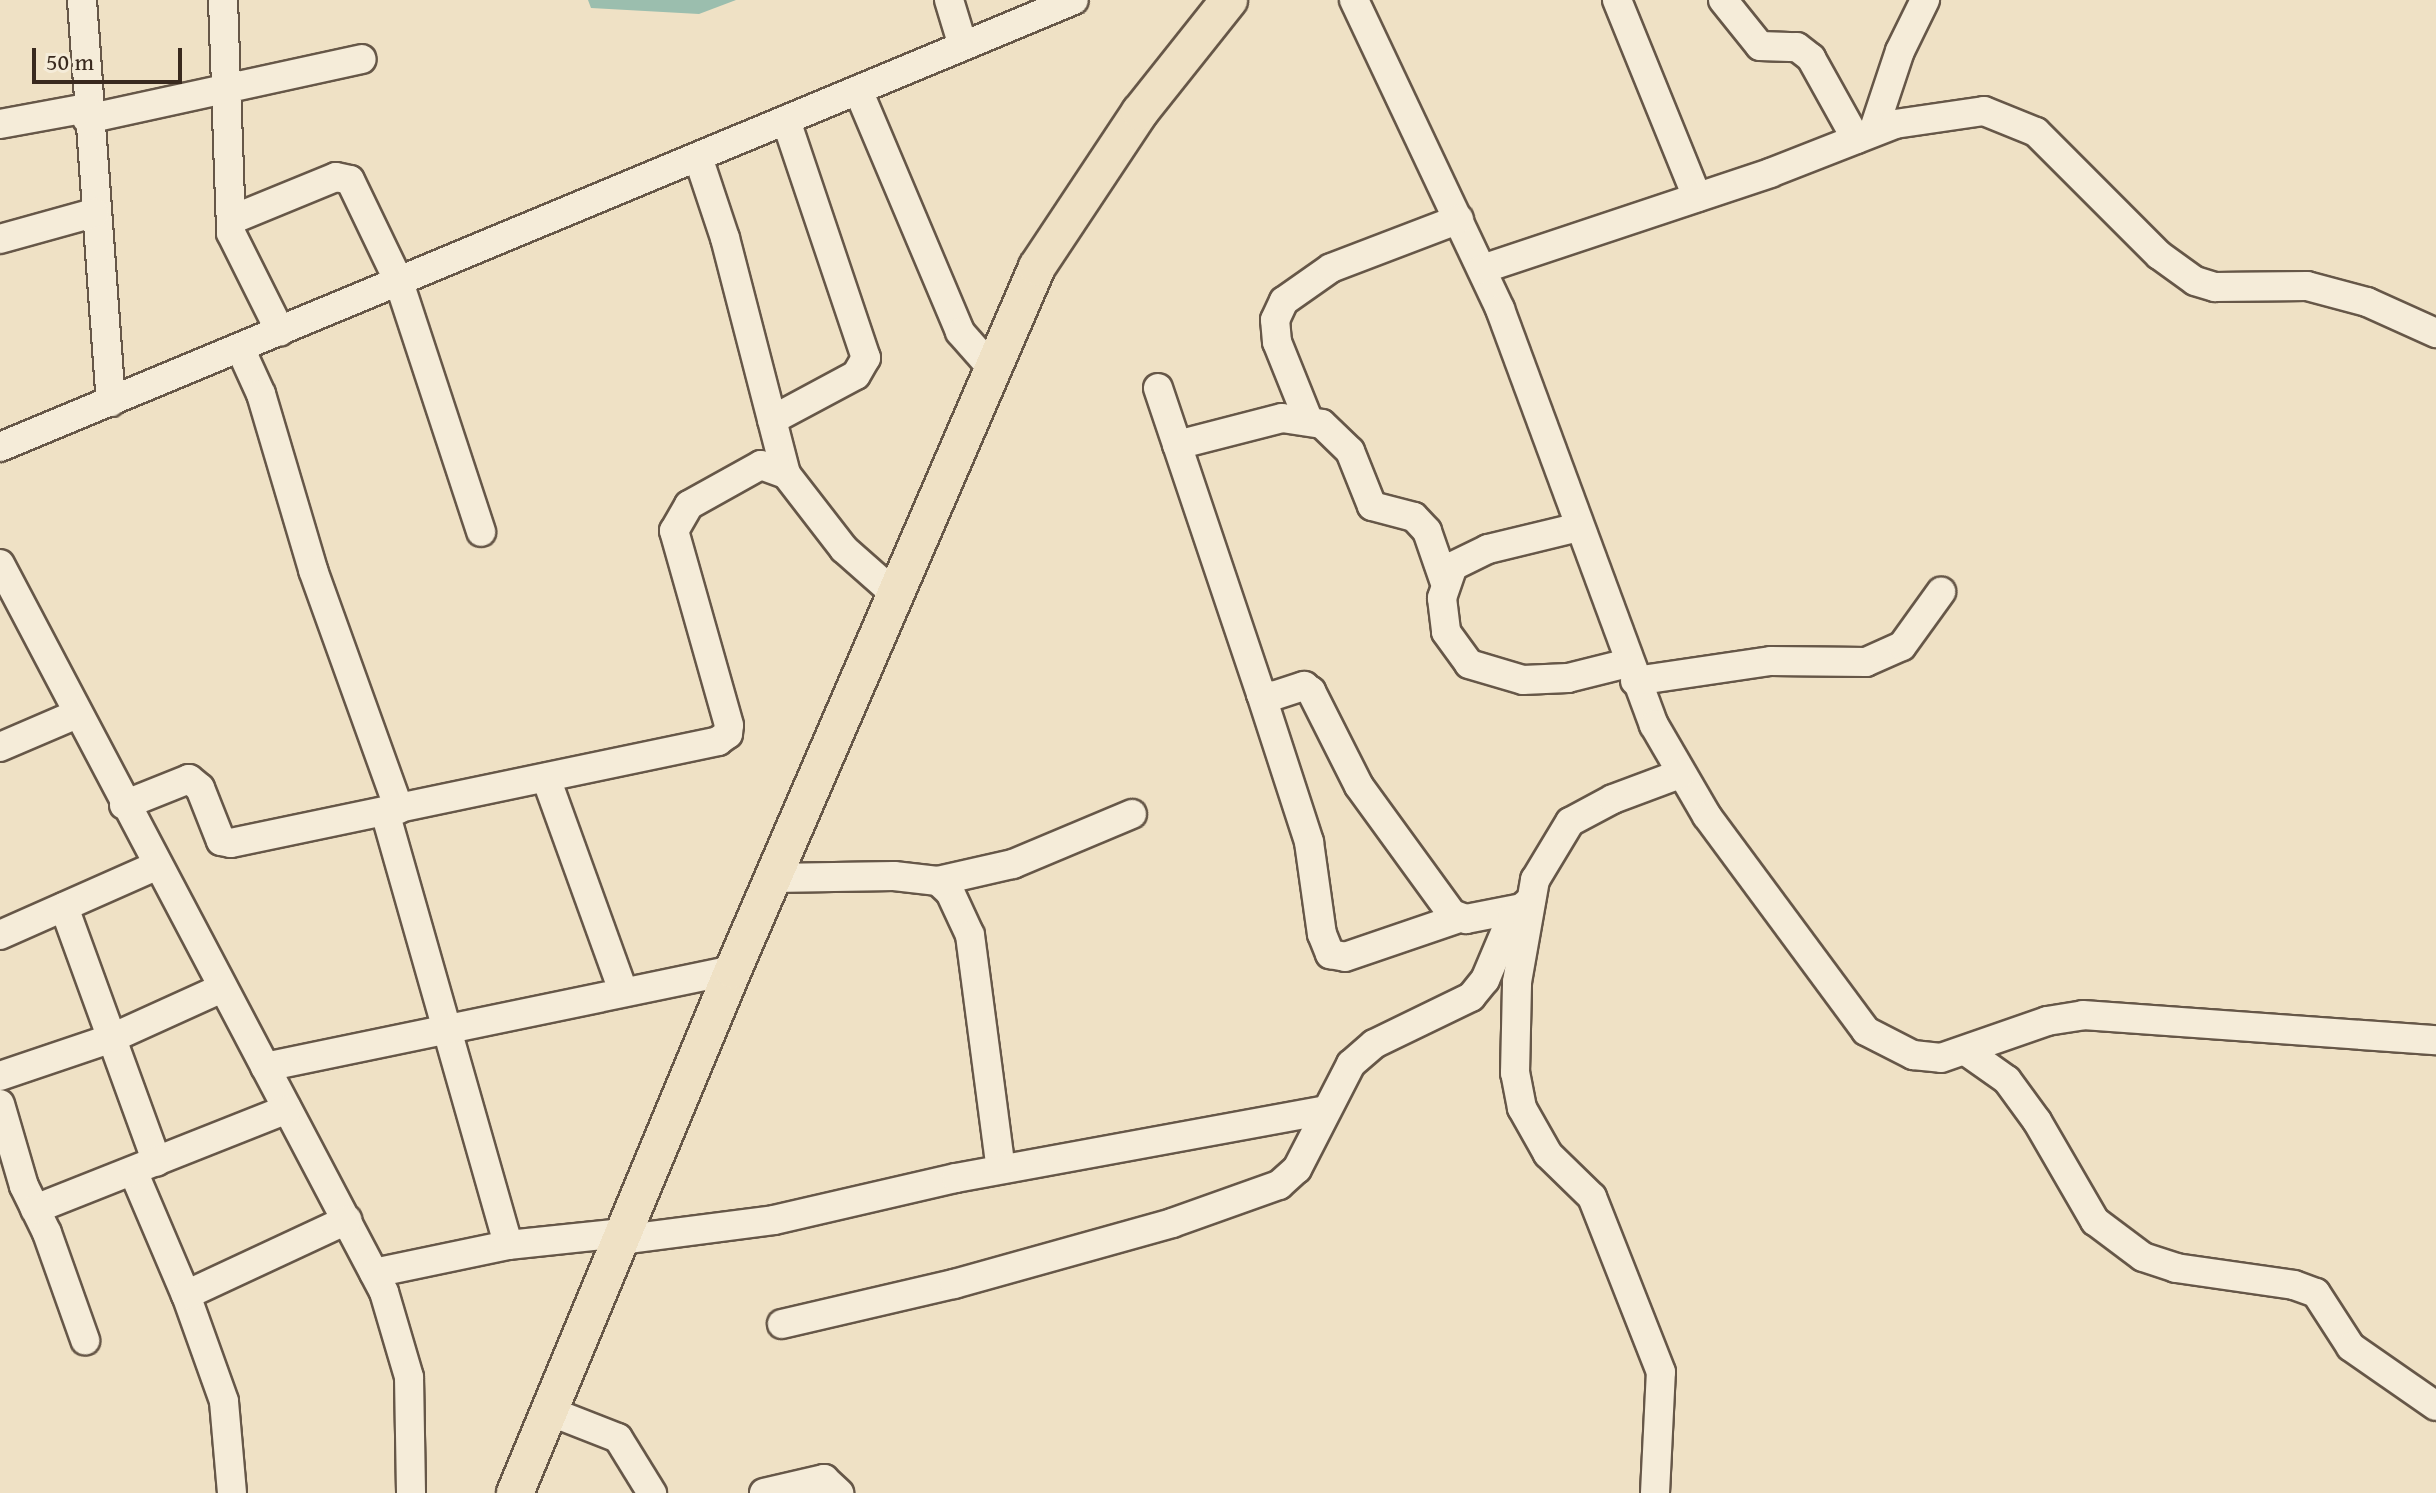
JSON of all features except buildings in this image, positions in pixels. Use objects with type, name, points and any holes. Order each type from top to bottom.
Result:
[{"type":"main road","points":[[515,1493],[733,970],[991,367],[1037,267],[1077,201],[1229,0]]},
{"type":"street","points":[[82,0],[94,213],[111,402]]},
{"type":"street","points":[[223,0],[231,220],[238,253],[280,331]]},
{"type":"street","points":[[949,0],[963,46]]},
{"type":"street","points":[[0,447],[1074,0]]},
{"type":"street","points":[[1354,0],[1482,269],[1632,672],[1680,774],[1866,1031],[1913,1055],[1941,1058],[2047,1021],[2083,1015],[2436,1040]]},
{"type":"street","points":[[1617,0],[1697,197]]},
{"type":"street","points":[[1723,0],[1760,46],[1797,47],[1811,58],[1864,135]]},
{"type":"street","points":[[1864,135],[1925,0]]},
{"type":"street","points":[[0,124],[87,114],[362,59]]},
{"type":"street","points":[[858,90],[960,332],[991,367]]},
{"type":"street","points":[[1482,269],[1697,197],[1864,135],[1943,115],[1997,114],[2036,132],[2159,255],[2195,281],[2215,287],[2307,286],[2367,302],[2436,333]]},
{"type":"street","points":[[772,420],[856,375],[866,358],[786,120]]},
{"type":"street","points":[[698,157],[786,474]]},
{"type":"street","points":[[231,220],[345,176],[358,190],[399,282],[481,532]]},
{"type":"street","points":[[0,239],[94,213]]},
{"type":"street","points":[[1308,419],[1277,342],[1275,320],[1284,301],[1331,268],[1459,219]]},
{"type":"street","points":[[240,348],[261,394],[313,570],[392,811],[445,1028],[508,1245]]},
{"type":"street","points":[[1158,388],[1309,842],[1322,934],[1330,954],[1345,957],[1459,918],[1524,904]]},
{"type":"street","points":[[1177,445],[1282,418],[1308,419],[1343,441],[1372,506],[1404,513],[1421,524],[1444,580],[1446,632],[1469,664],[1523,680],[1771,661],[1866,662],[1902,646],[1941,592]]},
{"type":"street","points":[[124,805],[189,779],[200,788],[221,841],[231,843],[718,741],[728,734],[674,531],[689,505],[741,472],[773,465],[786,474],[844,549],[895,594]]},
{"type":"street","points":[[1444,580],[1467,556],[1579,527]]},
{"type":"street","points":[[0,564],[8,598],[77,714],[374,1273],[409,1377],[411,1493]]},
{"type":"street","points":[[1261,694],[1273,696],[1304,686],[1311,691],[1359,786],[1442,904],[1459,918]]},
{"type":"street","points":[[0,747],[77,714]]},
{"type":"street","points":[[782,1324],[954,1284],[1256,1196],[1297,1169],[1339,1080],[1374,1044],[1471,997],[1485,980],[1540,867],[1570,822],[1613,799],[1680,774]]},
{"type":"street","points":[[546,778],[623,991]]},
{"type":"street","points":[[774,878],[938,881],[1013,864],[1132,814]]},
{"type":"street","points":[[0,935],[156,866]]},
{"type":"street","points":[[938,881],[950,892],[970,935],[1001,1169]]},
{"type":"street","points":[[1524,904],[1517,982],[1515,1073],[1522,1108],[1548,1154],[1592,1197],[1661,1372],[1655,1493]]},
{"type":"street","points":[[64,907],[112,1038],[145,1166],[224,1401],[232,1493]]},
{"type":"street","points":[[265,1067],[733,970]]},
{"type":"street","points":[[0,1076],[112,1038],[222,988]]},
{"type":"street","points":[[1966,1051],[2007,1080],[2037,1121],[2095,1221],[2143,1257],[2176,1268],[2294,1285],[2316,1293],[2351,1347],[2436,1406]]},
{"type":"street","points":[[0,1104],[35,1209],[85,1340]]},
{"type":"street","points":[[35,1209],[287,1109]]},
{"type":"street","points":[[374,1273],[508,1245],[774,1220],[1001,1169],[1325,1110]]},
{"type":"street","points":[[186,1295],[347,1220]]},
{"type":"street","points":[[549,1411],[618,1438],[652,1493]]},
{"type":"street","points":[[764,1493],[824,1479],[839,1493]]},
{"type":"shaded area","points":[[588,0],[736,0],[699,14],[591,8]]}]
